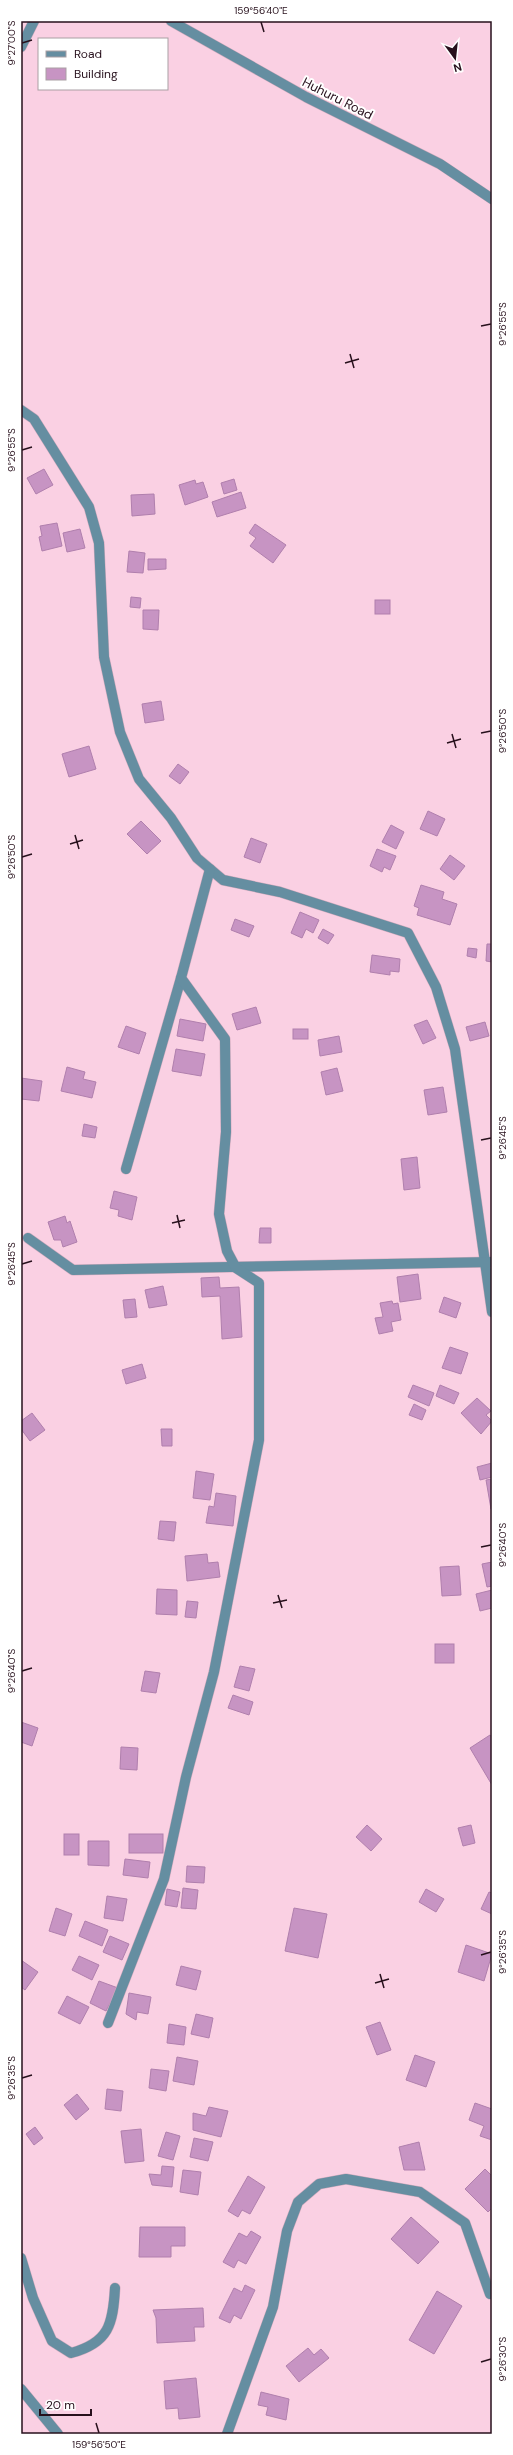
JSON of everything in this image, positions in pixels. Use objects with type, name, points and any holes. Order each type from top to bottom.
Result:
[{"type":"street","points":[[21,47],[34,21]]},
{"type":"street","name":"Huhuru Road","points":[[171,21],[306,96],[440,164],[492,199]]},
{"type":"street","points":[[21,410],[34,419],[89,507],[99,543],[104,656],[120,732],[139,779],[171,818],[197,858],[223,880],[280,892],[408,933],[436,987],[455,1049],[489,1262],[492,1312]]},
{"type":"street","points":[[126,1169],[181,978],[210,869]]},
{"type":"street","points":[[108,2023],[164,1879],[186,1777],[214,1672],[259,1440],[259,1282],[236,1268],[227,1251],[219,1214],[226,1132],[225,1039],[181,978]]},
{"type":"street","points":[[28,1238],[72,1270],[489,1262]]},
{"type":"street","points":[[227,2434],[273,2307],[287,2231],[298,2202],[319,2184],[346,2179],[420,2192],[465,2223],[490,2294]]},
{"type":"street","points":[[21,2258],[33,2298],[52,2341],[70,2353],[89,2348],[110,2328],[115,2288]]},
{"type":"street","points":[[21,2389],[58,2434]]},
{"type":"building","points":[[44,469],[53,485],[36,494],[27,478]]},
{"type":"building","points":[[234,479],[237,490],[224,494],[221,483]]},
{"type":"building","points":[[195,480],[196,484],[203,482],[208,497],[185,505],[179,485]]},
{"type":"building","points":[[241,492],[246,508],[217,517],[212,502]]},
{"type":"building","points":[[154,494],[155,514],[132,516],[131,495]]},
{"type":"building","points":[[57,523],[62,546],[42,551],[39,537],[42,536],[40,526]]},
{"type":"building","points":[[255,524],[286,545],[273,563],[250,546],[256,538],[249,533]]},
{"type":"building","points":[[80,529],[85,548],[67,552],[63,533]]},
{"type":"building","points":[[129,551],[145,553],[143,573],[127,572]]},
{"type":"building","points":[[148,559],[166,559],[166,569],[148,570]]},
{"type":"building","points":[[131,597],[141,598],[140,608],[130,607]]},
{"type":"building","points":[[375,600],[390,600],[390,614],[375,614]]},
{"type":"building","points":[[143,610],[159,610],[158,630],[143,629]]},
{"type":"building","points":[[161,701],[164,720],[145,723],[142,704]]},
{"type":"building","points":[[89,746],[96,769],[69,777],[62,754]]},
{"type":"building","points":[[178,764],[189,772],[180,784],[169,776]]},
{"type":"building","points":[[428,811],[445,819],[437,836],[420,829]]},
{"type":"building","points":[[141,821],[161,841],[147,854],[127,834]]},
{"type":"building","points":[[391,825],[404,832],[396,849],[382,842]]},
{"type":"building","points":[[251,838],[267,844],[260,863],[244,857]]},
{"type":"building","points":[[377,849],[396,856],[390,870],[384,867],[382,872],[370,866]]},
{"type":"building","points":[[450,855],[465,866],[454,880],[440,869]]},
{"type":"building","points":[[421,885],[444,892],[442,899],[457,904],[450,925],[417,915],[419,908],[414,906]]},
{"type":"building","points":[[300,912],[319,920],[313,933],[306,929],[302,938],[291,933]]},
{"type":"building","points":[[235,919],[254,926],[249,937],[231,930]]},
{"type":"building","points":[[323,929],[334,935],[328,944],[318,938]]},
{"type":"building","points":[[487,944],[492,944],[492,962],[486,961]]},
{"type":"building","points":[[468,948],[477,949],[476,958],[467,956]]},
{"type":"building","points":[[372,955],[400,959],[399,972],[390,971],[390,975],[370,972]]},
{"type":"building","points":[[256,1007],[261,1023],[237,1030],[232,1014]]},
{"type":"building","points":[[180,1019],[206,1024],[203,1041],[177,1036]]},
{"type":"building","points":[[427,1020],[436,1038],[423,1044],[414,1025]]},
{"type":"building","points":[[485,1022],[489,1036],[470,1041],[466,1027]]},
{"type":"building","points":[[126,1026],[146,1033],[139,1054],[118,1047]]},
{"type":"building","points":[[293,1029],[308,1029],[308,1039],[293,1039]]},
{"type":"building","points":[[339,1036],[342,1052],[320,1056],[318,1040]]},
{"type":"building","points":[[176,1049],[205,1054],[201,1076],[172,1071]]},
{"type":"building","points":[[67,1067],[85,1072],[83,1079],[96,1082],[92,1098],[61,1091]]},
{"type":"building","points":[[337,1068],[343,1091],[326,1095],[321,1072]]},
{"type":"building","points":[[21,1078],[42,1081],[39,1101],[21,1099]]},
{"type":"building","points":[[443,1087],[447,1112],[428,1115],[424,1090]]},
{"type":"building","points":[[84,1124],[97,1127],[95,1138],[82,1136]]},
{"type":"building","points":[[417,1157],[420,1188],[404,1190],[401,1159]]},
{"type":"building","points":[[114,1191],[137,1197],[132,1220],[118,1216],[119,1210],[110,1208]]},
{"type":"building","points":[[65,1216],[67,1223],[70,1221],[77,1242],[63,1247],[61,1240],[54,1240],[48,1222]]},
{"type":"building","points":[[260,1228],[271,1228],[271,1243],[259,1243]]},
{"type":"building","points":[[418,1274],[421,1299],[400,1302],[397,1277]]},
{"type":"building","points":[[219,1277],[220,1288],[239,1287],[242,1337],[222,1339],[220,1296],[202,1297],[201,1278]]},
{"type":"building","points":[[163,1286],[167,1305],[149,1308],[145,1290]]},
{"type":"building","points":[[444,1297],[461,1303],[456,1318],[439,1312]]},
{"type":"building","points":[[135,1299],[137,1317],[125,1318],[123,1300]]},
{"type":"building","points":[[392,1301],[393,1304],[398,1303],[401,1320],[391,1322],[393,1331],[379,1334],[375,1318],[383,1317],[380,1303]]},
{"type":"building","points":[[450,1347],[468,1353],[461,1374],[442,1368]]},
{"type":"building","points":[[142,1364],[146,1378],[126,1384],[122,1370]]},
{"type":"building","points":[[413,1385],[434,1393],[429,1406],[408,1397]]},
{"type":"building","points":[[440,1385],[459,1393],[454,1404],[436,1396]]},
{"type":"building","points":[[477,1398],[491,1411],[486,1415],[492,1421],[481,1434],[461,1413]]},
{"type":"building","points":[[414,1404],[426,1410],[422,1420],[409,1415]]},
{"type":"building","points":[[32,1413],[45,1430],[30,1441],[21,1429],[21,1421]]},
{"type":"building","points":[[161,1429],[172,1429],[172,1446],[162,1446]]},
{"type":"building","points":[[492,1463],[492,1477],[480,1480],[477,1467]]},
{"type":"building","points":[[196,1471],[214,1474],[210,1500],[193,1498]]},
{"type":"building","points":[[492,1479],[492,1509],[491,1509],[486,1480]]},
{"type":"building","points":[[216,1493],[236,1496],[233,1526],[206,1523],[209,1506],[214,1507]]},
{"type":"building","points":[[160,1521],[176,1522],[174,1541],[158,1539]]},
{"type":"building","points":[[207,1554],[208,1563],[218,1562],[220,1577],[187,1581],[185,1556]]},
{"type":"building","points":[[492,1562],[492,1586],[487,1587],[482,1564]]},
{"type":"building","points":[[459,1566],[461,1595],[442,1596],[440,1567]]},
{"type":"building","points":[[157,1589],[177,1590],[177,1615],[156,1614]]},
{"type":"building","points":[[492,1590],[492,1608],[480,1611],[476,1594]]},
{"type":"building","points":[[187,1601],[198,1602],[196,1618],[185,1617]]},
{"type":"building","points":[[435,1644],[454,1644],[454,1663],[435,1663]]},
{"type":"building","points":[[240,1666],[255,1669],[249,1691],[234,1687]]},
{"type":"building","points":[[145,1671],[160,1673],[156,1693],[141,1691]]},
{"type":"building","points":[[233,1695],[253,1702],[249,1715],[228,1708]]},
{"type":"building","points":[[21,1722],[38,1728],[32,1746],[21,1742]]},
{"type":"building","points":[[490,1735],[492,1738],[492,1785],[470,1748]]},
{"type":"building","points":[[121,1747],[138,1748],[137,1770],[120,1769]]},
{"type":"building","points":[[367,1825],[382,1839],[371,1851],[356,1837]]},
{"type":"building","points":[[471,1825],[475,1843],[463,1846],[458,1828]]},
{"type":"building","points":[[64,1834],[79,1834],[79,1855],[64,1855]]},
{"type":"building","points":[[129,1834],[163,1834],[163,1853],[129,1853]]},
{"type":"building","points":[[88,1841],[109,1841],[109,1866],[88,1865]]},
{"type":"building","points":[[125,1859],[150,1862],[148,1878],[123,1875]]},
{"type":"building","points":[[187,1866],[205,1867],[204,1883],[186,1882]]},
{"type":"building","points":[[183,1888],[198,1890],[196,1909],[181,1908]]},
{"type":"building","points":[[167,1889],[180,1892],[177,1907],[165,1905]]},
{"type":"building","points":[[426,1889],[444,1899],[436,1912],[419,1902]]},
{"type":"building","points":[[489,1892],[492,1893],[492,1914],[481,1909]]},
{"type":"building","points":[[107,1896],[127,1899],[123,1921],[104,1918]]},
{"type":"building","points":[[56,1908],[72,1914],[65,1936],[49,1931]]},
{"type":"building","points":[[294,1908],[327,1914],[318,1958],[285,1951]]},
{"type":"building","points":[[85,1921],[108,1930],[102,1946],[79,1936]]},
{"type":"building","points":[[110,1936],[129,1944],[122,1960],[103,1952]]},
{"type":"building","points":[[466,1945],[492,1954],[484,1981],[458,1972]]},
{"type":"building","points":[[79,1956],[99,1965],[92,1980],[72,1970]]},
{"type":"building","points":[[21,1960],[38,1972],[25,1990],[21,1987]]},
{"type":"building","points":[[181,1966],[201,1971],[196,1990],[176,1985]]},
{"type":"building","points":[[99,1981],[118,1988],[106,2011],[90,2003]]},
{"type":"building","points":[[129,1993],[151,1997],[148,2014],[137,2012],[136,2020],[126,2014]]},
{"type":"building","points":[[67,1996],[89,2007],[80,2024],[58,2013]]},
{"type":"building","points":[[196,2014],[213,2018],[209,2038],[191,2034]]},
{"type":"building","points":[[380,2022],[391,2050],[377,2055],[366,2027]]},
{"type":"building","points":[[169,2024],[186,2027],[184,2045],[167,2043]]},
{"type":"building","points":[[415,2055],[435,2062],[426,2087],[406,2080]]},
{"type":"building","points":[[177,2057],[198,2061],[194,2085],[173,2081]]},
{"type":"building","points":[[151,2069],[169,2071],[166,2091],[149,2088]]},
{"type":"building","points":[[107,2089],[123,2091],[121,2111],[105,2109]]},
{"type":"building","points":[[77,2094],[89,2109],[76,2120],[64,2105]]},
{"type":"building","points":[[475,2103],[492,2109],[492,2140],[480,2136],[484,2126],[469,2120]]},
{"type":"building","points":[[209,2107],[228,2111],[221,2137],[193,2130],[193,2113],[206,2116]]},
{"type":"building","points":[[35,2127],[43,2138],[34,2145],[26,2134]]},
{"type":"building","points":[[141,2129],[144,2161],[125,2163],[121,2131]]},
{"type":"building","points":[[166,2132],[180,2136],[173,2160],[158,2156]]},
{"type":"building","points":[[194,2138],[213,2142],[208,2161],[190,2157]]},
{"type":"building","points":[[419,2142],[425,2170],[404,2170],[399,2147]]},
{"type":"building","points":[[162,2166],[174,2167],[172,2187],[152,2185],[149,2174],[161,2175]]},
{"type":"building","points":[[485,2169],[492,2176],[492,2208],[488,2212],[465,2189]]},
{"type":"building","points":[[183,2170],[201,2172],[198,2195],[180,2192]]},
{"type":"building","points":[[248,2176],[265,2187],[250,2214],[242,2210],[238,2217],[228,2211]]},
{"type":"building","points":[[411,2217],[439,2242],[418,2264],[391,2239]]},
{"type":"building","points":[[140,2227],[185,2227],[185,2246],[171,2246],[171,2257],[139,2257]]},
{"type":"building","points":[[251,2231],[261,2237],[246,2264],[238,2260],[234,2268],[223,2262],[239,2233],[247,2237]]},
{"type":"building","points":[[245,2285],[255,2290],[241,2319],[234,2315],[230,2323],[219,2318],[234,2288],[242,2292]]},
{"type":"building","points":[[437,2291],[462,2306],[434,2354],[409,2340]]},
{"type":"building","points":[[203,2308],[204,2327],[194,2327],[195,2341],[157,2343],[156,2318],[153,2310]]},
{"type":"building","points":[[308,2348],[314,2355],[321,2349],[329,2358],[299,2382],[286,2366]]},
{"type":"building","points":[[196,2378],[200,2417],[179,2419],[178,2408],[166,2409],[164,2381]]},
{"type":"building","points":[[261,2392],[289,2399],[286,2420],[266,2415],[268,2407],[258,2405]]}]
